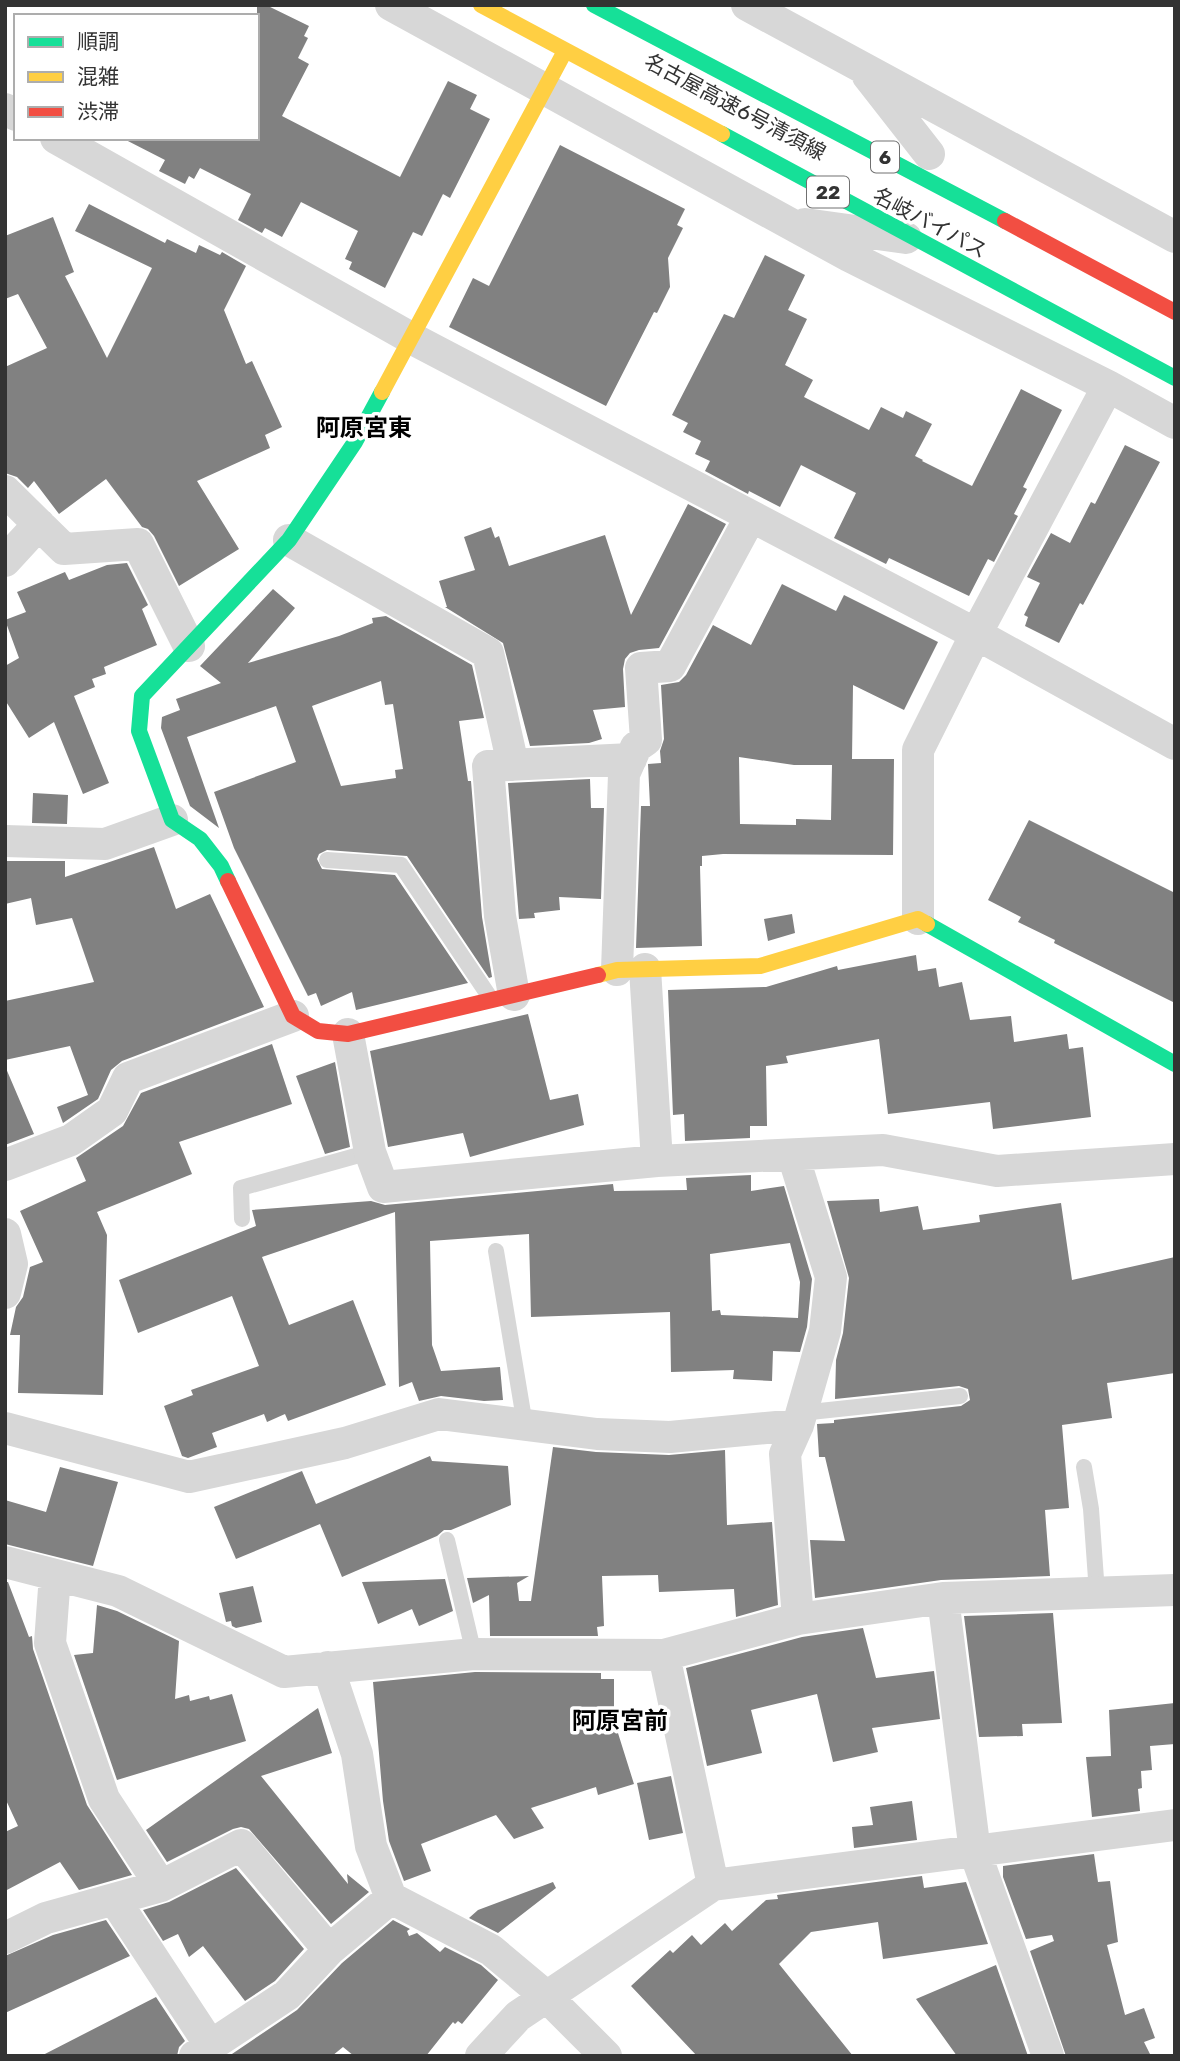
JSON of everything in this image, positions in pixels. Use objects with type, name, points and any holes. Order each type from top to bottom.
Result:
[{"type":"main road","name":"名岐バイパス","points":[[481,5],[1175,379]]},
{"type":"main road","name":"名古屋高速6号清須線","points":[[498,5],[1175,366]]},
{"type":"main road","name":"名古屋高速6号清須線","points":[[594,5],[1175,312]]},
{"type":"main road","points":[[622,5],[708,47]]},
{"type":"main road","points":[[565,51],[355,442],[289,540],[142,696],[139,731],[172,820],[200,839],[221,866],[293,1016],[318,1031],[348,1034],[631,970],[760,966],[918,919],[1175,1064]]},
{"type":"main road","points":[[892,136],[938,159]]},
{"type":"street","points":[[391,5],[849,256],[1108,386],[1175,423]]},
{"type":"street","points":[[747,5],[1175,237]]},
{"type":"street","points":[[861,67],[938,159]]},
{"type":"street","points":[[61,140],[411,338],[976,634],[1175,744]]},
{"type":"street","points":[[786,221],[918,240]]},
{"type":"street","points":[[918,919],[918,750],[976,634],[1108,386]]},
{"type":"street","points":[[5,491],[64,550],[138,544],[189,646]]},
{"type":"street","points":[[657,1161],[631,970],[624,775],[636,747],[646,740],[642,668],[670,666],[751,516]]},
{"type":"street","points":[[5,561],[38,524]]},
{"type":"street","points":[[289,540],[488,653],[513,765]]},
{"type":"street","points":[[503,997],[500,916],[488,766],[631,759]]},
{"type":"street","points":[[5,841],[105,844],[172,820]]},
{"type":"street","points":[[5,1165],[71,1140],[112,1111],[128,1078],[293,1016]]},
{"type":"street","points":[[348,1034],[370,1153],[383,1187],[657,1161],[883,1150],[997,1171],[1175,1159]]},
{"type":"street","points":[[793,1155],[831,1277],[825,1331],[800,1419],[785,1454],[798,1619]]},
{"type":"street","points":[[5,1234],[12,1264],[5,1293]]},
{"type":"street","points":[[5,1428],[190,1477],[345,1443],[439,1415],[597,1434],[670,1437],[800,1419]]},
{"type":"street","points":[[5,1562],[118,1591],[284,1672],[474,1654],[664,1655],[798,1619],[943,1598],[1175,1590]]},
{"type":"street","points":[[55,1575],[50,1643],[104,1800],[161,1886]]},
{"type":"street","points":[[943,1598],[975,1852],[1048,2056]]},
{"type":"street","points":[[664,1655],[713,1885]]},
{"type":"street","points":[[328,1667],[357,1754],[372,1846],[391,1898],[491,1950],[547,1997],[606,2056]]},
{"type":"street","points":[[481,2056],[518,2016],[713,1885],[1175,1825]]},
{"type":"street","points":[[5,1938],[46,1918],[161,1886],[241,1845],[329,1950]]},
{"type":"street","points":[[114,1899],[203,2050],[287,1995],[329,1950],[391,1898]]},
{"type":"lane","points":[[327,860],[401,865],[503,997]]},
{"type":"lane","points":[[242,1219],[241,1188],[370,1153]]},
{"type":"lane","points":[[496,1251],[525,1425]]},
{"type":"lane","points":[[800,1419],[960,1396]]},
{"type":"lane","points":[[1084,1467],[1091,1509],[1097,1593]]},
{"type":"lane","points":[[447,1540],[474,1654]]},
{"type":"building","points":[[257,5],[266,5],[309,26],[304,36],[308,38],[298,58],[309,64],[282,116],[400,177],[448,81],[477,95],[470,109],[490,119],[450,198],[443,194],[422,236],[413,232],[385,288],[349,269],[352,262],[345,259],[358,231],[301,202],[282,237],[265,228],[262,233],[238,220],[251,194],[200,168],[194,179],[189,176],[185,184],[159,171],[165,160],[126,140],[259,140]]},
{"type":"building","points":[[560,145],[685,209],[677,225],[683,228],[668,258],[670,287],[657,313],[654,312],[606,406],[449,327],[473,278],[489,286]]},
{"type":"building","points":[[89,204],[165,243],[167,239],[196,253],[199,245],[220,255],[222,252],[246,266],[224,310],[246,364],[252,361],[282,427],[265,435],[270,448],[197,481],[239,549],[179,586],[154,536],[142,527],[106,479],[59,514],[34,481],[28,488],[17,477],[5,473],[5,367],[47,348],[18,294],[5,299],[5,236],[53,217],[74,272],[65,276],[107,358],[152,268],[75,231]]},
{"type":"building","points":[[765,255],[805,275],[788,310],[807,319],[785,365],[813,380],[804,397],[869,430],[881,407],[903,418],[906,411],[932,424],[915,456],[922,461],[972,486],[1021,389],[1062,410],[1023,487],[1027,489],[1014,514],[1018,516],[994,562],[988,559],[969,596],[889,558],[886,564],[834,538],[856,493],[801,465],[780,507],[749,491],[748,494],[705,471],[710,461],[695,454],[701,441],[683,432],[688,423],[672,415],[724,314],[734,318]]},
{"type":"building","points":[[1125,445],[1160,462],[1083,605],[1080,603],[1059,643],[1025,626],[1028,617],[1024,615],[1040,583],[1027,577],[1051,533],[1070,543],[1091,502],[1095,504]]},
{"type":"building","points":[[688,504],[726,524],[659,648],[639,650],[630,653],[625,659],[625,707],[593,710],[602,739],[589,743],[530,746],[503,643],[445,607],[439,581],[475,570],[464,537],[491,527],[495,538],[499,536],[509,566],[605,535],[631,615]]},
{"type":"building","points":[[127,563],[148,605],[142,609],[157,645],[104,667],[106,674],[92,679],[95,687],[74,696],[109,783],[83,794],[54,722],[29,738],[5,700],[5,666],[19,658],[5,620],[26,612],[17,592],[65,572],[69,580],[107,565]]},
{"type":"building","points":[[782,584],[836,611],[844,595],[938,642],[904,710],[853,685],[852,759],[894,759],[893,855],[702,856],[702,946],[636,948],[641,806],[650,806],[648,764],[661,763],[660,751],[664,739],[661,685],[679,682],[686,675],[713,625],[751,645]],"holes":[[[739,757],[794,765],[832,765],[831,820],[796,819],[796,825],[740,824]]]},
{"type":"building","points":[[273,589],[295,608],[248,663],[339,636],[373,623],[372,618],[386,616],[472,665],[484,718],[459,721],[468,781],[471,781],[482,917],[492,977],[489,978],[407,856],[327,850],[319,854],[317,859],[322,869],[395,875],[468,983],[356,1010],[352,992],[321,1006],[316,993],[308,996],[234,848],[214,792],[296,762],[276,706],[187,737],[219,828],[190,806],[161,728],[162,717],[180,710],[176,699],[221,683],[200,666]],"holes":[[[381,681],[385,705],[393,704],[403,769],[395,770],[396,778],[341,786],[312,706]]]},
{"type":"building","points":[[590,779],[591,808],[604,808],[601,899],[559,897],[560,910],[534,913],[535,918],[519,919],[508,783]]},
{"type":"building","points":[[33,793],[68,795],[67,824],[32,823]]},
{"type":"building","points":[[1029,820],[1175,893],[1175,1003],[1054,943],[1055,940],[1018,922],[1021,917],[988,900]]},
{"type":"building","points":[[154,847],[176,909],[210,894],[264,1007],[122,1061],[111,1070],[98,1099],[63,1123],[57,1107],[88,1095],[70,1046],[5,1060],[5,1001],[94,982],[72,918],[36,925],[31,898],[5,904],[5,861],[65,861],[65,877]]},
{"type":"building","points":[[792,914],[795,933],[768,941],[764,919]]},
{"type":"building","points":[[916,955],[918,971],[936,968],[939,987],[962,982],[970,1020],[1011,1016],[1014,1042],[1067,1034],[1069,1049],[1083,1047],[1091,1117],[993,1129],[990,1102],[888,1114],[879,1039],[786,1056],[788,1063],[766,1066],[767,1126],[750,1126],[750,1138],[685,1141],[684,1114],[673,1115],[668,990],[766,987],[837,966],[838,970]]},
{"type":"building","points":[[528,1014],[550,1100],[578,1094],[584,1125],[470,1157],[463,1133],[388,1147],[370,1051]]},
{"type":"building","points":[[272,1044],[292,1104],[179,1142],[192,1174],[97,1212],[107,1235],[103,1395],[18,1393],[20,1335],[10,1335],[16,1307],[23,1297],[30,1267],[43,1262],[20,1211],[86,1181],[76,1158],[123,1126],[141,1093]]},
{"type":"building","points":[[335,1062],[350,1147],[325,1154],[296,1076]]},
{"type":"building","points":[[5,1066],[34,1134],[5,1145]]},
{"type":"building","points":[[751,1175],[751,1191],[784,1186],[812,1279],[807,1327],[800,1352],[773,1351],[772,1381],[733,1379],[734,1370],[671,1372],[670,1312],[531,1317],[529,1234],[430,1241],[432,1345],[441,1371],[500,1367],[503,1400],[484,1401],[441,1396],[419,1401],[412,1382],[399,1387],[395,1212],[262,1257],[289,1325],[353,1300],[386,1385],[288,1421],[285,1414],[267,1422],[264,1414],[212,1433],[217,1447],[188,1458],[182,1456],[164,1406],[193,1395],[191,1390],[259,1366],[232,1296],[138,1333],[119,1280],[256,1226],[252,1210],[371,1201],[385,1205],[613,1184],[614,1191],[687,1190],[686,1178]],"holes":[[[790,1243],[800,1282],[798,1318],[721,1315],[720,1310],[712,1311],[710,1254]]]},
{"type":"building","points":[[879,1199],[880,1212],[918,1206],[923,1230],[980,1222],[979,1215],[1061,1203],[1072,1280],[1175,1257],[1175,1373],[1107,1383],[1112,1418],[1062,1425],[1069,1508],[1045,1510],[1050,1576],[941,1580],[815,1598],[810,1540],[845,1541],[825,1457],[819,1457],[817,1424],[961,1406],[970,1400],[968,1389],[959,1386],[835,1399],[836,1360],[843,1333],[849,1278],[827,1201]]},
{"type":"building","points":[[553,1447],[669,1455],[725,1450],[727,1525],[772,1522],[778,1605],[736,1617],[734,1589],[659,1592],[658,1575],[602,1576],[604,1626],[597,1627],[598,1636],[490,1636],[489,1595],[473,1603],[467,1578],[529,1576],[517,1583],[519,1601],[531,1601]]},
{"type":"building","points":[[430,1456],[432,1461],[508,1466],[511,1505],[451,1530],[444,1530],[437,1536],[342,1577],[320,1524],[236,1559],[214,1507],[302,1471],[316,1504]]},
{"type":"building","points":[[60,1467],[118,1482],[93,1566],[5,1544],[5,1500],[46,1512]]},
{"type":"building","points":[[445,1579],[453,1611],[419,1626],[412,1609],[378,1624],[362,1582]]},
{"type":"building","points":[[5,1582],[8,1582],[29,1637],[32,1636],[33,1649],[87,1805],[132,1875],[79,1890],[60,1862],[5,1891],[5,1832],[18,1826],[5,1798]]},
{"type":"building","points":[[253,1586],[262,1622],[236,1628],[231,1621],[226,1622],[219,1593]]},
{"type":"building","points":[[97,1605],[117,1611],[179,1641],[175,1699],[189,1695],[190,1701],[209,1696],[210,1700],[232,1694],[246,1741],[117,1780],[74,1655],[93,1653]]},
{"type":"building","points":[[1053,1613],[1062,1723],[1022,1724],[1023,1736],[979,1737],[964,1616]]},
{"type":"building","points":[[863,1628],[876,1678],[934,1671],[940,1719],[872,1728],[878,1752],[833,1762],[817,1694],[751,1710],[762,1753],[707,1766],[686,1668],[802,1637]]},
{"type":"building","points":[[475,1672],[601,1673],[601,1679],[614,1679],[612,1714],[634,1784],[598,1795],[596,1787],[531,1808],[544,1828],[514,1839],[496,1815],[421,1844],[431,1871],[404,1881],[389,1841],[373,1682]]},
{"type":"building","points":[[1175,1703],[1175,1744],[1150,1746],[1152,1770],[1141,1771],[1142,1788],[1138,1789],[1140,1811],[1092,1817],[1086,1757],[1111,1756],[1109,1710]]},
{"type":"building","points":[[318,1708],[332,1753],[261,1776],[348,1884],[347,1874],[369,1892],[331,1924],[249,1829],[233,1829],[167,1862],[146,1830]]},
{"type":"building","points":[[671,1776],[683,1833],[649,1840],[637,1783]]},
{"type":"building","points":[[912,1801],[917,1840],[854,1848],[852,1827],[873,1825],[870,1807]]},
{"type":"building","points":[[1094,1854],[1098,1882],[1110,1881],[1118,1942],[1107,1945],[1125,2015],[1144,2008],[1155,2038],[1144,2042],[1151,2056],[1066,2056],[1030,1951],[1054,1941],[1052,1935],[1026,1939],[1003,1877],[1003,1866]]},
{"type":"building","points":[[236,1868],[304,1949],[275,1981],[245,2001],[203,1946],[189,1957],[178,1934],[163,1941],[143,1910],[169,1902]]},
{"type":"building","points":[[922,1876],[924,1888],[966,1882],[988,1944],[883,1959],[878,1922],[811,1932],[779,1964],[853,2056],[697,2056],[631,1986],[670,1950],[673,1953],[692,1935],[701,1945],[725,1923],[732,1931],[766,1900],[778,1899],[777,1895]]},
{"type":"building","points":[[553,1882],[556,1888],[498,1933],[469,1918],[478,1910]]},
{"type":"building","points":[[106,1920],[130,1956],[5,2013],[5,1956],[53,1935]]},
{"type":"building","points":[[393,1920],[410,1929],[407,1931],[409,1936],[417,1933],[440,1952],[445,1947],[481,1965],[498,1980],[462,2024],[453,2022],[426,2056],[354,2056],[343,2047],[332,2056],[229,2056],[297,2010],[342,1963]]},
{"type":"building","points":[[996,1965],[1028,2056],[957,2056],[916,1999]]},
{"type":"building","points":[[156,1997],[185,2041],[179,2047],[177,2056],[41,2056]]},
{"type":"traffic: fast","points":[[594,5],[1005,221]]},
{"type":"traffic: fast","points":[[722,134],[1175,378]]},
{"type":"traffic: fast","points":[[228,881],[221,866],[200,839],[172,820],[139,731],[142,696],[289,540],[355,442],[382,392]]},
{"type":"traffic: fast","points":[[927,924],[1175,1064]]},
{"type":"traffic: slow","points":[[481,5],[722,134]]},
{"type":"traffic: slow","points":[[382,392],[565,51]]},
{"type":"traffic: slow","points":[[598,975],[617,970],[760,966],[918,919],[927,924]]},
{"type":"traffic: jam","points":[[1005,221],[1175,312]]},
{"type":"traffic: jam","points":[[228,881],[293,1016],[318,1031],[348,1034],[598,975]]},
{"type":"district","name":"阿原宮東","points":[[364,428]]},
{"type":"district","name":"阿原宮前","points":[[620,1721]]}]
